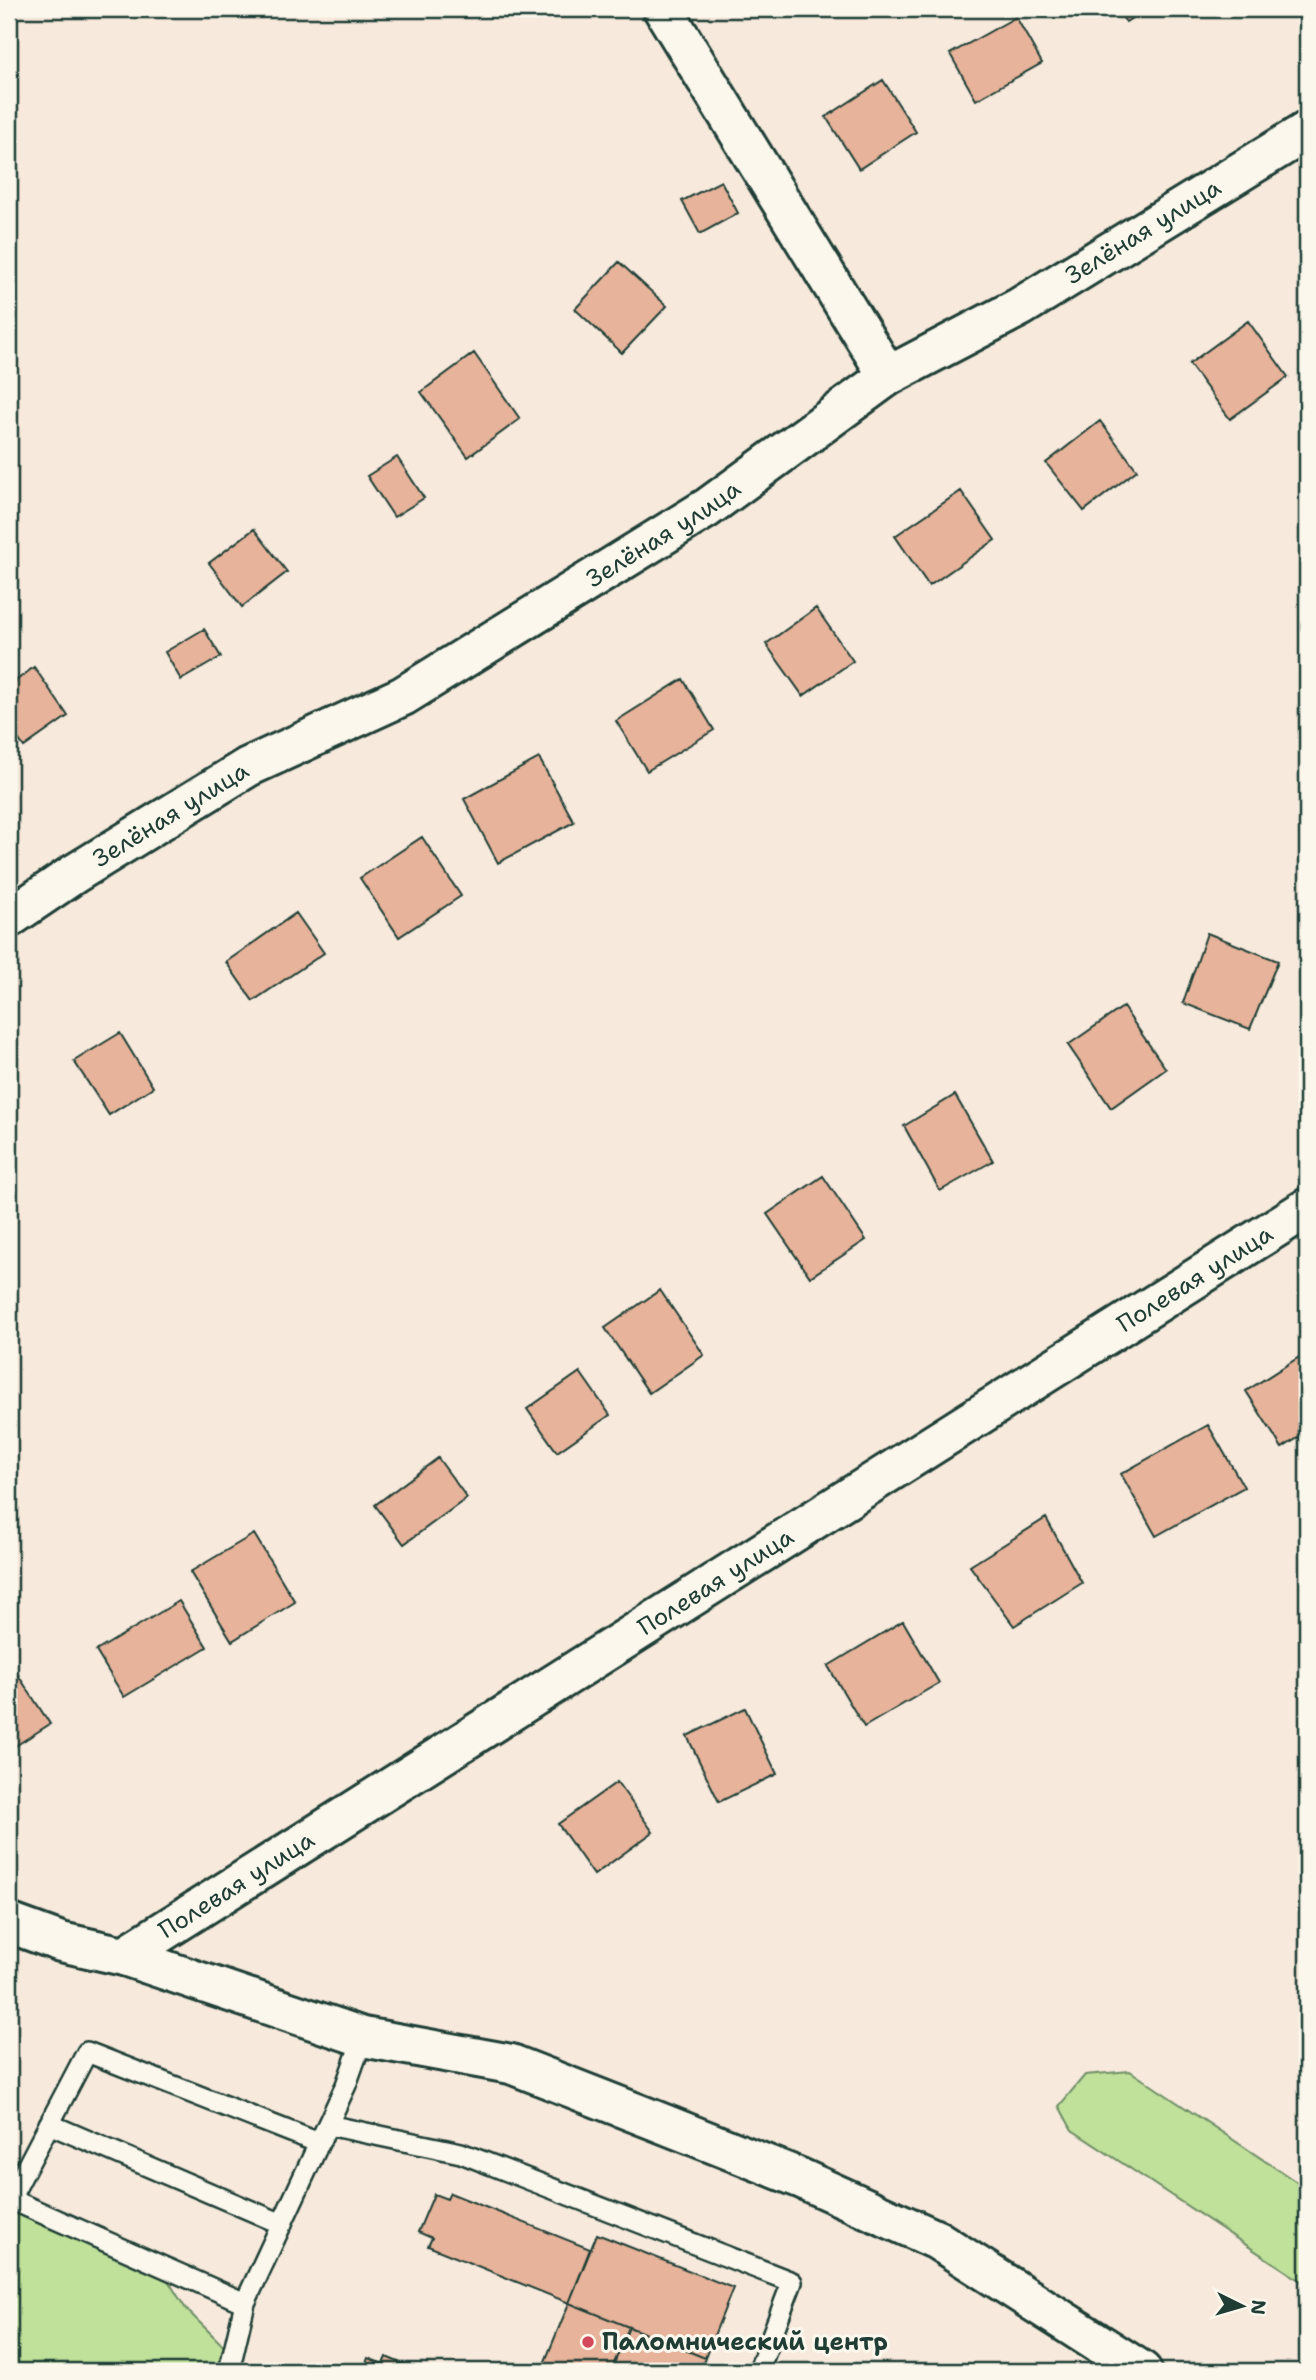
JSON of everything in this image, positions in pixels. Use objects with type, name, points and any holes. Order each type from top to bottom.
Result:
[{"type":"street","points":[[663,9],[888,376]]},
{"type":"street","name":"Зелёная улица","points":[[9,918],[74,874],[247,767],[403,696],[707,508],[888,376],[1020,307],[1307,131]]},
{"type":"street","name":"Полевая улица","points":[[124,1956],[1307,1208]]},
{"type":"street","points":[[9,1923],[61,1942],[124,1956],[363,2037],[510,2064],[800,2178],[937,2240],[1142,2371]]},
{"type":"lane","points":[[229,2371],[245,2303],[346,2085],[363,2037]]},
{"type":"lane","points":[[245,2303],[10,2199],[87,2052],[319,2143]]},
{"type":"lane","points":[[49,2124],[282,2224]]},
{"type":"lane","points":[[328,2124],[461,2153],[792,2282],[760,2367],[755,2371]]},
{"type":"green space","points":[[1130,2071],[1307,2189],[1307,2285],[1072,2130],[1059,2106],[1085,2075]]},
{"type":"green space","points":[[9,2185],[159,2266],[186,2309],[249,2371],[9,2371]]},
{"type":"building","points":[[1116,9],[1146,9],[1126,22]]},
{"type":"building","points":[[1016,17],[1042,63],[976,100],[950,54]]},
{"type":"building","points":[[883,80],[916,132],[859,169],[826,117]]},
{"type":"building","points":[[721,181],[738,213],[700,234],[682,201]]},
{"type":"building","points":[[619,262],[667,306],[622,353],[575,309]]},
{"type":"building","points":[[1248,321],[1288,377],[1230,419],[1189,364]]},
{"type":"building","points":[[474,353],[520,419],[468,457],[421,392]]},
{"type":"building","points":[[1100,421],[1137,470],[1084,511],[1046,463]]},
{"type":"building","points":[[397,457],[424,498],[394,517],[367,476]]},
{"type":"building","points":[[961,491],[995,540],[929,586],[895,536]]},
{"type":"building","points":[[254,529],[287,572],[242,607],[209,563]]},
{"type":"building","points":[[816,608],[853,661],[803,696],[766,644]]},
{"type":"building","points":[[204,629],[221,657],[181,680],[165,652]]},
{"type":"building","points":[[34,667],[68,716],[24,747],[9,726],[9,686]]},
{"type":"building","points":[[683,679],[714,730],[647,771],[616,721]]},
{"type":"building","points":[[539,758],[574,822],[498,863],[464,799]]},
{"type":"building","points":[[422,837],[461,896],[399,937],[360,878]]},
{"type":"building","points":[[296,913],[324,953],[253,1001],[226,962]]},
{"type":"building","points":[[1207,933],[1278,961],[1250,1029],[1183,1003]]},
{"type":"building","points":[[1123,1007],[1166,1069],[1111,1108],[1068,1045]]},
{"type":"building","points":[[120,1033],[153,1087],[109,1115],[74,1061]]},
{"type":"building","points":[[955,1095],[993,1161],[940,1191],[904,1126]]},
{"type":"building","points":[[823,1176],[866,1240],[810,1277],[767,1214]]},
{"type":"building","points":[[660,1290],[704,1355],[649,1393],[605,1328]]},
{"type":"building","points":[[1307,1352],[1307,1432],[1282,1448],[1246,1391]]},
{"type":"building","points":[[580,1372],[610,1415],[557,1452],[527,1409]]},
{"type":"building","points":[[1208,1425],[1244,1487],[1156,1536],[1121,1474]]},
{"type":"building","points":[[438,1458],[467,1498],[404,1544],[375,1505]]},
{"type":"building","points":[[1046,1518],[1082,1583],[1014,1626],[970,1566]]},
{"type":"building","points":[[254,1534],[295,1602],[232,1641],[190,1572]]},
{"type":"building","points":[[179,1601],[207,1647],[124,1697],[96,1651]]},
{"type":"building","points":[[903,1621],[939,1683],[864,1727],[828,1666]]},
{"type":"building","points":[[18,1675],[50,1724],[9,1750],[9,1681]]},
{"type":"building","points":[[745,1708],[777,1774],[719,1802],[687,1736]]},
{"type":"building","points":[[617,1782],[653,1832],[594,1875],[558,1824]]},
{"type":"building","points":[[450,2193],[590,2249],[569,2303],[428,2246],[432,2238],[418,2232],[434,2194],[447,2199]]},
{"type":"building","points":[[597,2234],[733,2288],[705,2358],[569,2303]]},
{"type":"building","name":"Паломнический центр","points":[[569,2303],[629,2327],[611,2371],[541,2371]]},
{"type":"building","points":[[629,2327],[705,2358],[700,2371],[611,2371]]},
{"type":"building","points":[[386,2357],[420,2371],[363,2371],[368,2358],[383,2364]]},
{"type":"place","name":"Паломнический центр","points":[[588,2342]]}]
